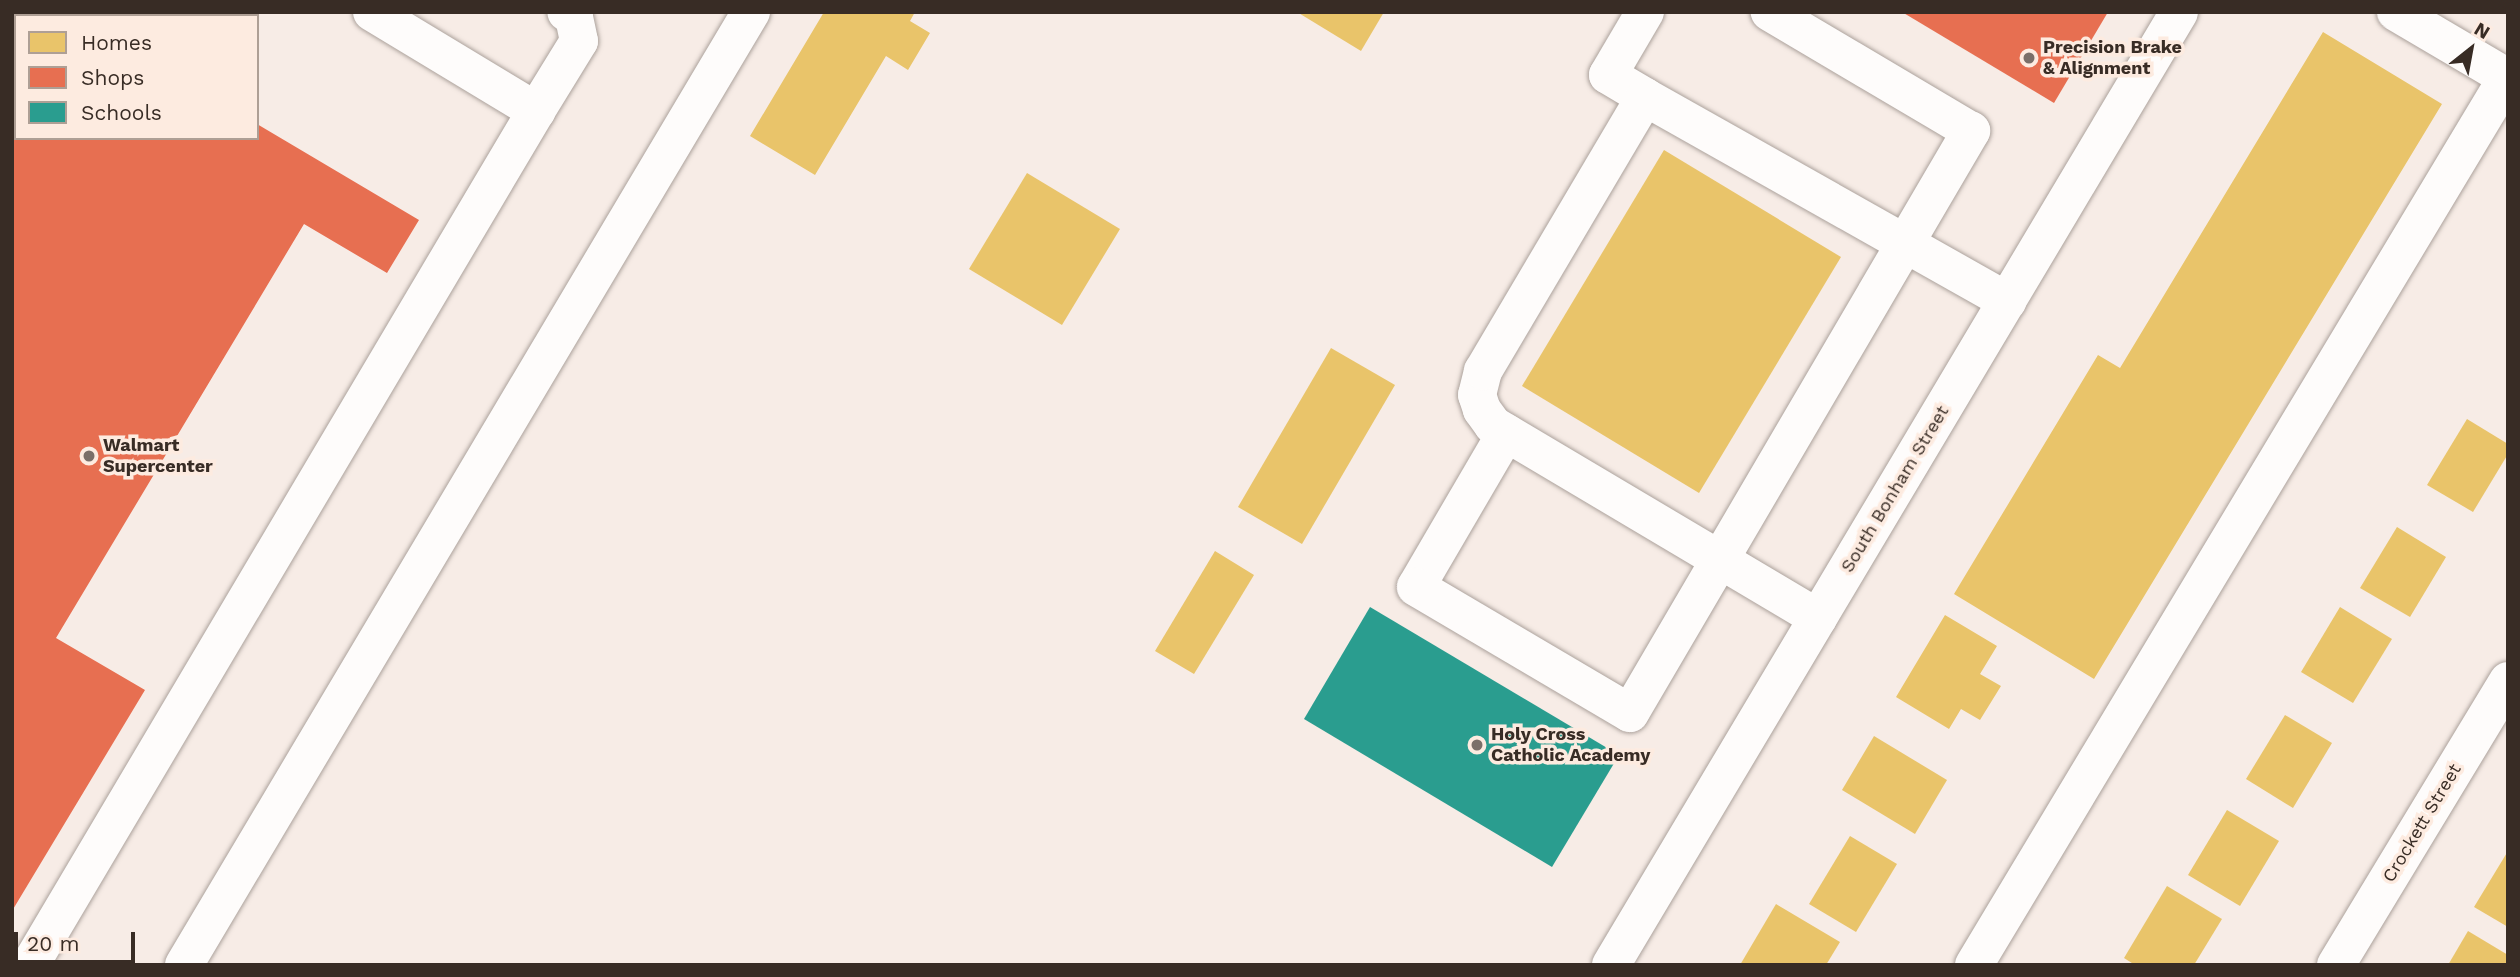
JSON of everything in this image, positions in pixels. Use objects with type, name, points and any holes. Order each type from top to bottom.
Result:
[{"type":"street","points":[[372,12],[536,111]]},
{"type":"street","points":[[30,965],[579,41],[574,17],[566,12]]},
{"type":"street","points":[[184,965],[751,12]]},
{"type":"street","points":[[1645,12],[1608,75],[1906,242],[2007,302]]},
{"type":"street","points":[[1507,433],[1416,587],[1630,713],[1971,131],[1770,12]]},
{"type":"street","name":"South Bonham Street","points":[[1611,965],[2179,12]]},
{"type":"street","points":[[1974,965],[2508,78],[2396,12]]},
{"type":"street","points":[[1645,97],[1483,371],[1477,395],[1482,410],[1493,425],[1818,618]]},
{"type":"street","name":"Crockett Street","points":[[2336,965],[2508,681]]},
{"type":"building: Homes","points":[[824,12],[915,12],[910,21],[930,33],[908,70],[886,56],[815,175],[750,136]]},
{"type":"building: Homes","points":[[1297,12],[1384,12],[1361,51]]},
{"type":"building: Homes","points":[[2323,32],[2442,104],[2094,679],[1954,594],[2098,355],[2120,368]]},
{"type":"building: Homes","points":[[1664,150],[1841,257],[1699,493],[1522,386]]},
{"type":"building: Homes","points":[[1027,173],[1120,229],[1062,325],[969,269]]},
{"type":"building: Homes","points":[[1331,348],[1395,385],[1302,544],[1238,507]]},
{"type":"building: Homes","points":[[2467,419],[2508,444],[2508,454],[2473,512],[2427,485]]},
{"type":"building: Homes","points":[[2397,527],[2446,557],[2410,617],[2360,588]]},
{"type":"building: Homes","points":[[1215,551],[1254,575],[1194,674],[1155,651]]},
{"type":"building: Homes","points":[[2340,607],[2392,639],[2353,703],[2301,672]]},
{"type":"building: Homes","points":[[1945,615],[1997,646],[1980,674],[2001,686],[1980,720],[1961,709],[1949,729],[1896,697]]},
{"type":"building: Homes","points":[[2285,715],[2332,743],[2293,808],[2246,779]]},
{"type":"building: Homes","points":[[1874,736],[1947,780],[1915,834],[1842,790]]},
{"type":"building: Homes","points":[[2227,810],[2279,841],[2240,906],[2188,875]]},
{"type":"building: Homes","points":[[1850,836],[1897,864],[1856,932],[1809,904]]},
{"type":"building: Homes","points":[[2508,851],[2508,927],[2474,907]]},
{"type":"building: Homes","points":[[2167,886],[2222,919],[2194,965],[2135,965],[2124,958]]},
{"type":"building: Homes","points":[[1776,904],[1840,942],[1826,965],[1740,965]]},
{"type":"building: Homes","points":[[2468,931],[2508,955],[2508,965],[2448,965]]},
{"type":"building: Shops","name":"Walmart Supercenter","points":[[12,12],[71,12],[74,14],[14,14],[14,140],[259,140],[259,125],[419,220],[387,273],[304,224],[56,638],[145,690],[12,911]]},
{"type":"building: Shops","name":"Precision Brake & Alignment","points":[[1902,12],[2108,12],[2054,103]]},
{"type":"building: Schools","points":[[1370,607],[1619,755],[1552,867],[1304,719]]},
{"type":"place","name":"Precision Brake & Alignment","points":[[2029,58]]},
{"type":"place","name":"Walmart Supercenter","points":[[89,456]]},
{"type":"place","name":"Holy Cross Catholic Academy","points":[[1477,745]]}]
